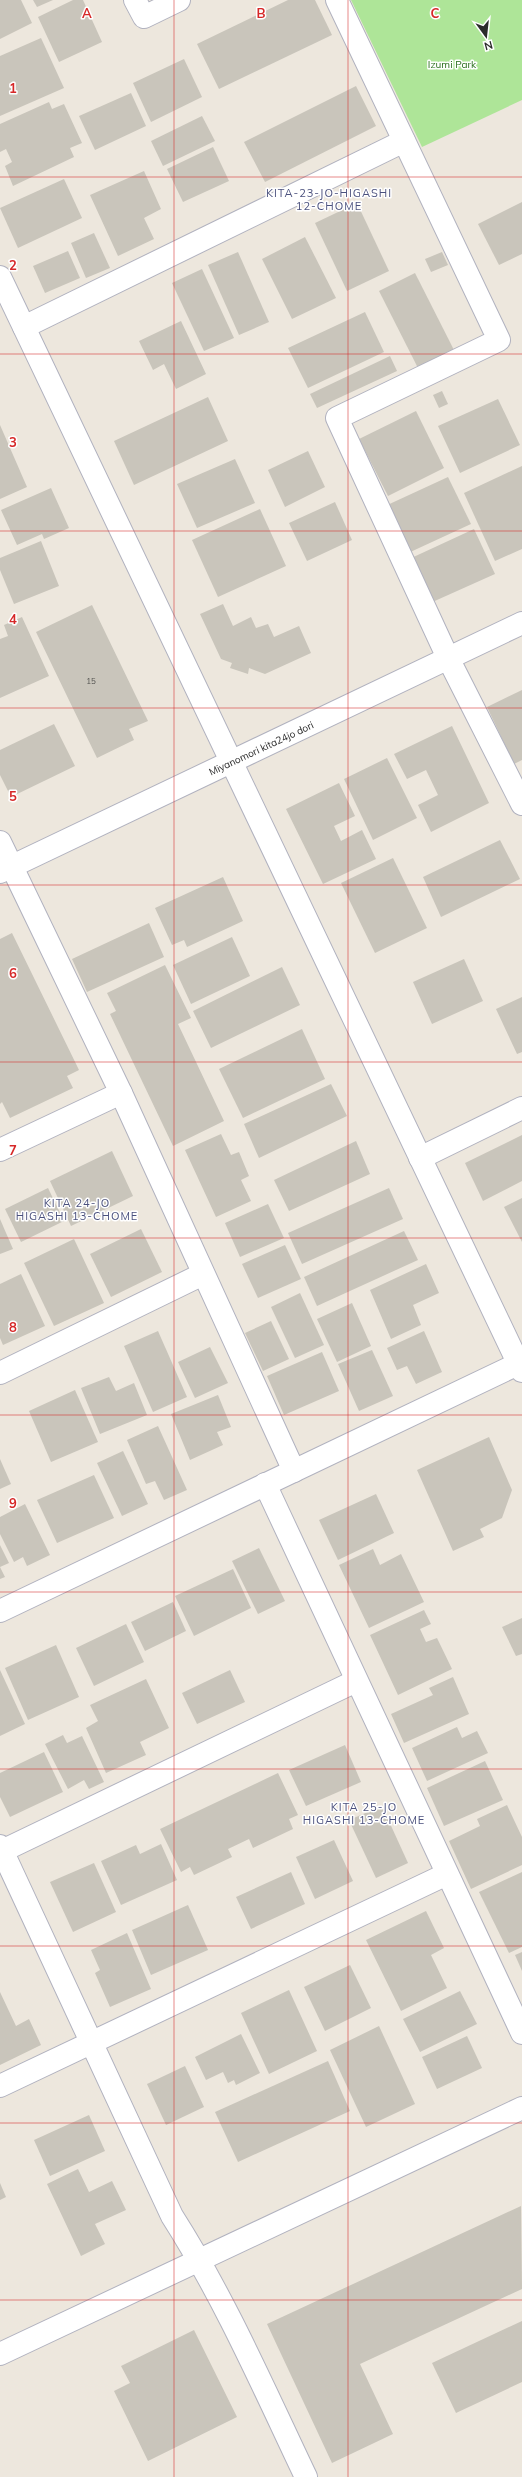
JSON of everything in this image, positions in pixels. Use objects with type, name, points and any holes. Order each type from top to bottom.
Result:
[{"type":"street","points":[[135,0],[144,17],[179,0]]},
{"type":"street","points":[[337,0],[499,340],[337,418],[448,658],[522,804]]},
{"type":"street","points":[[24,327],[404,141]]},
{"type":"street","points":[[0,277],[420,1158],[521,1365],[265,1484],[0,1611]]},
{"type":"street","name":"Miyanomori kita24jo dori","points":[[6,869],[522,623]]},
{"type":"street","points":[[0,842],[6,869],[120,1093],[294,1471]]},
{"type":"street","points":[[0,1150],[120,1093]]},
{"type":"street","points":[[420,1158],[522,1108]]},
{"type":"street","points":[[0,1373],[203,1274]]},
{"type":"street","points":[[265,1484],[522,2033]]},
{"type":"street","points":[[306,2477],[200,2260],[172,2216],[1,1850],[356,1681]]},
{"type":"street","points":[[0,2086],[447,1874]]},
{"type":"street","points":[[0,2354],[522,2108]]},
{"type":"green space","name":"Izumi Park","points":[[351,0],[522,0],[522,100],[422,147]]},
{"type":"building","points":[[0,0],[21,0],[32,23],[0,39]]},
{"type":"building","points":[[33,0],[53,0],[37,7]]},
{"type":"building","points":[[73,0],[83,0],[102,42],[59,62],[38,17]]},
{"type":"building","points":[[288,0],[315,0],[332,35],[219,89],[197,44]]},
{"type":"building","points":[[41,38],[64,88],[0,116],[0,56]]},
{"type":"building","points":[[184,59],[202,97],[151,122],[133,83]]},
{"type":"building","points":[[356,86],[376,126],[265,182],[244,142]]},
{"type":"building","points":[[131,93],[146,126],[95,150],[79,116]]},
{"type":"building","points":[[49,102],[52,109],[64,104],[82,143],[70,148],[74,157],[13,186],[5,166],[12,162],[6,149],[0,152],[0,124]]},
{"type":"building","points":[[202,116],[215,141],[163,166],[151,141]]},
{"type":"building","points":[[213,147],[229,181],[183,202],[167,169]]},
{"type":"building","points":[[144,171],[161,209],[144,218],[154,239],[118,256],[90,195]]},
{"type":"building","points":[[64,179],[82,218],[18,248],[0,208]]},
{"type":"building","points":[[522,202],[522,254],[499,265],[478,224]]},
{"type":"building","points":[[357,203],[389,271],[347,291],[315,223]]},
{"type":"building","points":[[94,233],[110,268],[86,278],[71,243]]},
{"type":"building","points":[[305,237],[336,298],[292,319],[262,259]]},
{"type":"building","points":[[68,251],[80,278],[45,293],[33,266]]},
{"type":"building","points":[[238,252],[269,322],[239,335],[208,265]]},
{"type":"building","points":[[442,252],[448,265],[431,272],[425,259]]},
{"type":"building","points":[[202,269],[234,338],[204,351],[172,283]]},
{"type":"building","points":[[415,273],[456,354],[420,372],[379,291]]},
{"type":"building","points":[[365,312],[384,352],[308,388],[288,348]]},
{"type":"building","points":[[181,321],[206,374],[176,389],[164,364],[153,370],[139,341]]},
{"type":"building","points":[[390,356],[397,371],[317,408],[310,394]]},
{"type":"building","points":[[442,391],[448,404],[439,408],[433,395]]},
{"type":"building","points":[[208,397],[228,441],[134,485],[114,441]]},
{"type":"building","points":[[498,399],[520,445],[460,473],[438,426]]},
{"type":"building","points":[[416,411],[444,468],[388,496],[359,439]]},
{"type":"building","points":[[0,425],[27,487],[0,499]]},
{"type":"building","points":[[308,451],[325,487],[285,507],[268,470]]},
{"type":"building","points":[[235,459],[255,503],[197,528],[177,484]]},
{"type":"building","points":[[522,466],[522,549],[495,561],[464,493]]},
{"type":"building","points":[[448,477],[471,524],[406,554],[383,507]]},
{"type":"building","points":[[51,488],[69,528],[44,539],[42,534],[17,545],[1,510]]},
{"type":"building","points":[[335,502],[352,540],[307,561],[289,523]]},
{"type":"building","points":[[260,509],[286,566],[218,597],[192,540]]},
{"type":"building","points":[[474,529],[495,574],[428,604],[407,560]]},
{"type":"building","points":[[41,541],[59,586],[14,604],[0,570],[0,558]]},
{"type":"building","points":[[223,604],[233,626],[251,617],[256,628],[268,624],[274,637],[299,626],[311,653],[265,674],[249,668],[248,674],[230,668],[232,663],[221,659],[200,614]]},
{"type":"building","points":[[92,605],[148,721],[129,729],[134,740],[97,758],[36,632]]},
{"type":"building","points":[[22,617],[49,676],[0,698],[0,639],[8,636],[4,625]]},
{"type":"building","points":[[522,690],[522,760],[514,764],[487,707]]},
{"type":"building","points":[[54,724],[75,766],[11,797],[0,775],[0,750]]},
{"type":"building","points":[[452,726],[489,803],[431,832],[418,805],[438,795],[426,770],[407,779],[394,754]]},
{"type":"building","points":[[387,758],[417,818],[373,840],[344,779]]},
{"type":"building","points":[[339,783],[355,816],[334,826],[341,841],[362,830],[376,859],[323,884],[286,809]]},
{"type":"building","points":[[500,840],[520,879],[441,917],[423,877]]},
{"type":"building","points":[[393,858],[427,928],[375,953],[341,883]]},
{"type":"building","points":[[223,877],[243,921],[187,947],[184,940],[172,945],[155,908]]},
{"type":"building","points":[[149,923],[164,957],[87,992],[72,959]]},
{"type":"building","points":[[12,933],[79,1070],[67,1076],[73,1088],[10,1118],[2,1102],[0,1104],[0,939]]},
{"type":"building","points":[[232,937],[250,976],[191,1004],[173,965]]},
{"type":"building","points":[[464,959],[483,1001],[432,1024],[413,982]]},
{"type":"building","points":[[165,965],[191,1018],[178,1024],[224,1121],[173,1146],[110,1014],[116,1011],[107,993]]},
{"type":"building","points":[[282,967],[300,1005],[211,1048],[193,1011]]},
{"type":"building","points":[[522,997],[522,1052],[517,1054],[496,1009]]},
{"type":"building","points":[[302,1029],[325,1079],[243,1118],[219,1069]]},
{"type":"building","points":[[331,1084],[347,1116],[259,1158],[244,1124]]},
{"type":"building","points":[[221,1134],[231,1155],[239,1152],[249,1176],[241,1180],[251,1201],[216,1217],[185,1150]]},
{"type":"building","points":[[522,1135],[522,1181],[483,1201],[465,1163]]},
{"type":"building","points":[[356,1141],[370,1174],[289,1211],[274,1180]]},
{"type":"building","points":[[112,1151],[133,1196],[71,1226],[50,1181]]},
{"type":"building","points":[[48,1188],[64,1221],[21,1242],[5,1209]]},
{"type":"building","points":[[389,1188],[403,1219],[302,1264],[288,1233]]},
{"type":"building","points":[[522,1198],[522,1242],[504,1207]]},
{"type":"building","points":[[268,1204],[284,1238],[240,1257],[225,1223]]},
{"type":"building","points":[[0,1219],[13,1249],[0,1254]]},
{"type":"building","points":[[141,1229],[162,1272],[111,1297],[90,1254]]},
{"type":"building","points":[[404,1231],[418,1260],[317,1306],[304,1277]]},
{"type":"building","points":[[74,1239],[104,1303],[54,1326],[24,1263]]},
{"type":"building","points":[[285,1245],[301,1279],[258,1298],[242,1264]]},
{"type":"building","points":[[426,1264],[439,1293],[413,1305],[421,1325],[391,1339],[370,1290]]},
{"type":"building","points":[[21,1274],[45,1326],[3,1345],[0,1338],[0,1284]]},
{"type":"building","points":[[300,1293],[324,1345],[295,1358],[271,1307]]},
{"type":"building","points":[[352,1303],[371,1346],[337,1362],[317,1319]]},
{"type":"building","points":[[271,1321],[289,1359],[263,1371],[245,1333]]},
{"type":"building","points":[[158,1331],[187,1397],[153,1412],[124,1346]]},
{"type":"building","points":[[424,1331],[442,1372],[416,1384],[407,1366],[397,1370],[387,1348]]},
{"type":"building","points":[[210,1347],[228,1383],[195,1398],[178,1362]]},
{"type":"building","points":[[372,1350],[393,1396],[359,1411],[338,1364]]},
{"type":"building","points":[[322,1352],[339,1391],[284,1415],[267,1376]]},
{"type":"building","points":[[109,1377],[116,1391],[134,1383],[147,1415],[100,1434],[81,1388]]},
{"type":"building","points":[[75,1390],[98,1442],[51,1462],[29,1411]]},
{"type":"building","points":[[218,1395],[231,1427],[217,1432],[223,1445],[190,1460],[171,1414]]},
{"type":"building","points":[[158,1426],[187,1490],[164,1500],[155,1481],[146,1484],[127,1440]]},
{"type":"building","points":[[489,1437],[512,1490],[502,1518],[480,1529],[484,1537],[453,1551],[417,1470]]},
{"type":"building","points":[[123,1451],[148,1504],[122,1516],[97,1463]]},
{"type":"building","points":[[0,1459],[11,1484],[0,1489]]},
{"type":"building","points":[[94,1475],[114,1518],[57,1543],[37,1500]]},
{"type":"building","points":[[376,1494],[394,1533],[338,1560],[319,1520]]},
{"type":"building","points":[[25,1504],[50,1555],[27,1566],[23,1557],[14,1562],[0,1534],[0,1517]]},
{"type":"building","points":[[0,1545],[9,1563],[0,1567]]},
{"type":"building","points":[[259,1548],[285,1601],[258,1614],[232,1561]]},
{"type":"building","points":[[373,1549],[380,1565],[401,1554],[424,1602],[369,1628],[339,1565]]},
{"type":"building","points":[[0,1567],[5,1577],[0,1579]]},
{"type":"building","points":[[233,1569],[251,1608],[194,1636],[175,1596]]},
{"type":"building","points":[[173,1602],[186,1631],[145,1651],[131,1622]]},
{"type":"building","points":[[424,1610],[431,1624],[420,1629],[426,1642],[437,1638],[452,1669],[398,1695],[370,1635]]},
{"type":"building","points":[[522,1618],[522,1654],[516,1656],[502,1627]]},
{"type":"building","points":[[126,1624],[144,1662],[94,1686],[76,1648]]},
{"type":"building","points":[[56,1645],[79,1697],[28,1720],[5,1668]]},
{"type":"building","points":[[0,1670],[25,1724],[0,1736]]},
{"type":"building","points":[[230,1670],[245,1702],[197,1724],[182,1693]]},
{"type":"building","points":[[453,1677],[469,1714],[404,1743],[391,1714],[433,1695],[429,1688]]},
{"type":"building","points":[[146,1679],[169,1728],[140,1742],[146,1755],[106,1773],[86,1728],[98,1721],[90,1705]]},
{"type":"building","points":[[457,1727],[462,1738],[477,1731],[488,1753],[427,1781],[412,1748]]},
{"type":"building","points":[[63,1735],[67,1743],[82,1736],[104,1782],[89,1789],[84,1780],[68,1789],[45,1744]]},
{"type":"building","points":[[345,1745],[361,1782],[306,1806],[289,1770]]},
{"type":"building","points":[[44,1752],[63,1792],[10,1817],[0,1797],[0,1773]]},
{"type":"building","points":[[485,1761],[503,1800],[444,1826],[427,1788]]},
{"type":"building","points":[[278,1773],[298,1815],[289,1819],[293,1829],[253,1848],[249,1839],[228,1849],[232,1857],[194,1875],[190,1867],[181,1872],[160,1829]]},
{"type":"building","points":[[507,1805],[522,1837],[522,1865],[471,1889],[449,1841],[480,1826],[477,1819]]},
{"type":"building","points":[[382,1806],[408,1863],[376,1878],[349,1820]]},
{"type":"building","points":[[334,1840],[353,1881],[315,1899],[296,1857]]},
{"type":"building","points":[[161,1844],[177,1880],[121,1905],[101,1861],[136,1845],[140,1854]]},
{"type":"building","points":[[94,1863],[116,1912],[73,1932],[50,1882]]},
{"type":"building","points":[[291,1872],[305,1904],[251,1929],[236,1897]]},
{"type":"building","points":[[522,1872],[522,1947],[509,1953],[479,1892]]},
{"type":"building","points":[[188,1905],[208,1950],[151,1975],[132,1930]]},
{"type":"building","points":[[426,1911],[444,1948],[431,1955],[447,1988],[401,2011],[366,1940]]},
{"type":"building","points":[[127,1933],[151,1989],[110,2007],[95,1973],[100,1970],[91,1950]]},
{"type":"building","points":[[522,1952],[522,1971],[515,1955]]},
{"type":"building","points":[[350,1965],[371,2008],[325,2031],[304,1987]]},
{"type":"building","points":[[289,1990],[317,2051],[269,2074],[241,2013]]},
{"type":"building","points":[[460,1991],[477,2024],[420,2052],[403,2019]]},
{"type":"building","points":[[0,1992],[16,2026],[29,2019],[41,2045],[0,2065]]},
{"type":"building","points":[[379,2026],[415,2104],[366,2127],[330,2050]]},
{"type":"building","points":[[241,2034],[260,2073],[236,2085],[234,2080],[228,2083],[223,2072],[206,2080],[195,2057]]},
{"type":"building","points":[[467,2036],[482,2068],[437,2089],[422,2057]]},
{"type":"building","points":[[328,2061],[350,2111],[238,2162],[215,2112]]},
{"type":"building","points":[[185,2066],[204,2107],[166,2125],[147,2084]]},
{"type":"building","points":[[89,2115],[105,2151],[50,2176],[34,2140]]},
{"type":"building","points":[[78,2169],[89,2192],[112,2181],[126,2210],[95,2224],[105,2244],[81,2256],[47,2184]]},
{"type":"building","points":[[0,2183],[6,2197],[0,2200]]},
{"type":"building","points":[[521,2206],[522,2289],[360,2364],[393,2434],[332,2463],[267,2324]]},
{"type":"building","points":[[522,2321],[522,2382],[456,2413],[432,2363]]},
{"type":"building","points":[[194,2330],[237,2417],[148,2461],[114,2391],[130,2383],[121,2366]]},
{"type":"district","name":"KITA-23-JO-HIGASHI 12-CHOME","points":[[329,199]]},
{"type":"district","name":"KITA 24-JO HIGASHI 13-CHOME","points":[[77,1209]]},
{"type":"district","name":"KITA 25-JO HIGASHI 13-CHOME","points":[[364,1813]]}]
